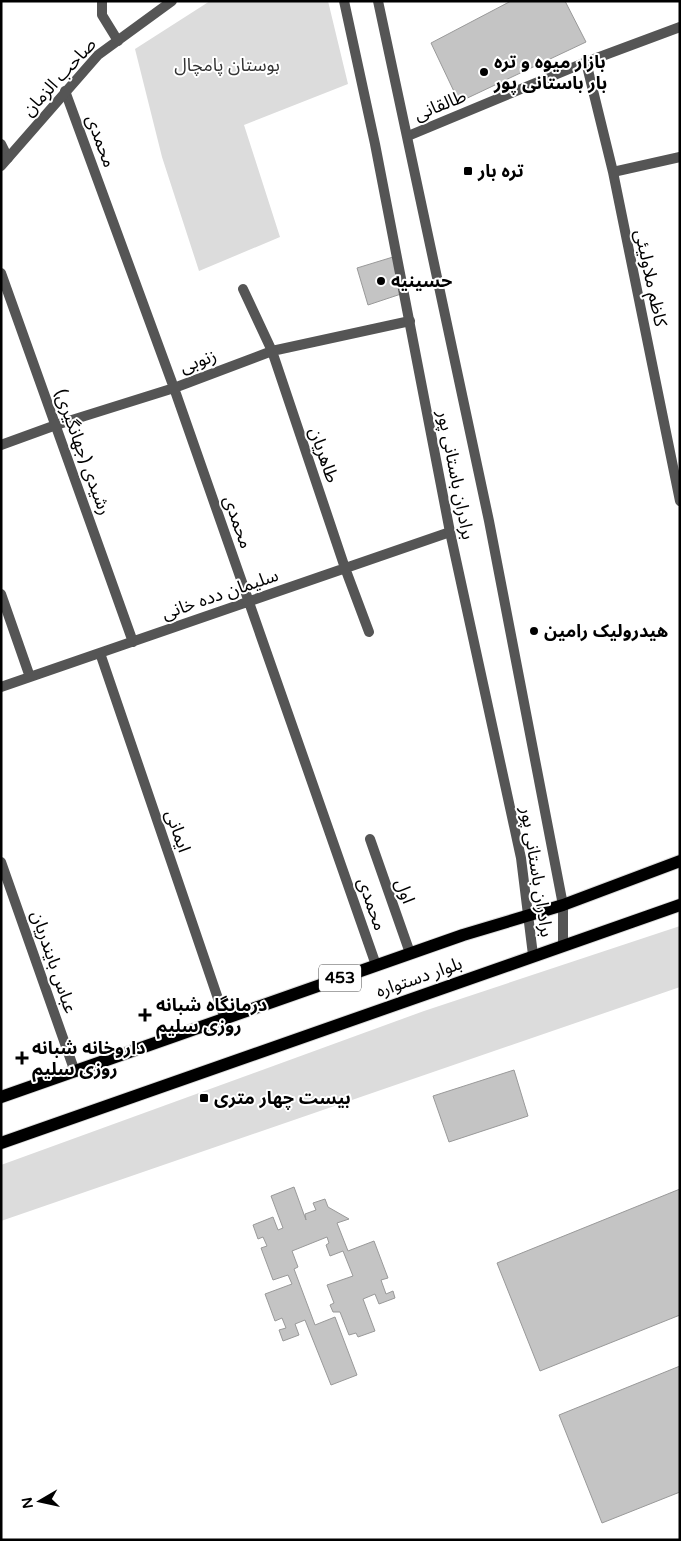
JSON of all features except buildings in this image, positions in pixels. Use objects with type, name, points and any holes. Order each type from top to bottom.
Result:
[{"type":"main road","name":"بلوار دستواره","points":[[1,1097],[410,953],[563,905],[680,861]]},
{"type":"main road","name":"بلوار دستواره","points":[[1,1143],[680,904]]},
{"type":"street","points":[[102,1],[102,15],[118,41]]},
{"type":"street","name":"صاحب الزمان","points":[[5,162],[98,55],[172,1]]},
{"type":"street","name":"برادران باستانی پور","points":[[344,1],[376,144],[450,532],[521,858],[533,955]]},
{"type":"street","name":"برادران باستانی پور","points":[[378,1],[489,521],[563,905],[563,945]]},
{"type":"street","name":"طالقانی","points":[[408,136],[586,62],[680,27]]},
{"type":"street","name":"کاظم ملاولیئی","points":[[586,62],[613,172],[680,501]]},
{"type":"street","name":"محمدی","points":[[65,91],[174,388],[376,965]]},
{"type":"street","points":[[1,144],[5,162]]},
{"type":"street","points":[[613,172],[680,158]]},
{"type":"street","name":"رشیدی (جهانگیری)","points":[[1,273],[134,642]]},
{"type":"street","name":"طاهریان","points":[[243,289],[272,352],[345,568]]},
{"type":"street","name":"زنوبی","points":[[1,445],[56,424],[174,388],[272,352],[410,321]]},
{"type":"street","name":"سلیمان دده خانی","points":[[1,688],[450,532]]},
{"type":"street","points":[[345,568],[369,632]]},
{"type":"street","points":[[1,594],[30,677]]},
{"type":"street","name":"ایمانی","points":[[100,653],[225,1019]]},
{"type":"street","name":"اول","points":[[370,840],[410,953]]},
{"type":"street","name":"عباس بایندریان","points":[[1,862],[75,1072]]},
{"type":"green space","name":"بوستان پامچال","points":[[210,1],[328,1],[348,84],[244,125],[280,237],[199,271],[162,157],[135,49]]},
{"type":"green space","points":[[680,926],[680,987],[1,1221],[1,1165],[424,1011]]},
{"type":"place","name":"بازار میوه و تره بار باستانی پور","points":[[484,72]]},
{"type":"place","name":"تره بار","points":[[468,171]]},
{"type":"place","name":"حسینیه","points":[[381,281]]},
{"type":"place","name":"هیدرولیک رامین","points":[[534,631]]},
{"type":"place","name":"درمانگاه شبانه روزی سلیم","points":[[145,1015]]},
{"type":"place","name":"داروخانه شبانه روزی سلیم","points":[[22,1058]]},
{"type":"place","name":"بیست چهار متری","points":[[204,1098]]}]
